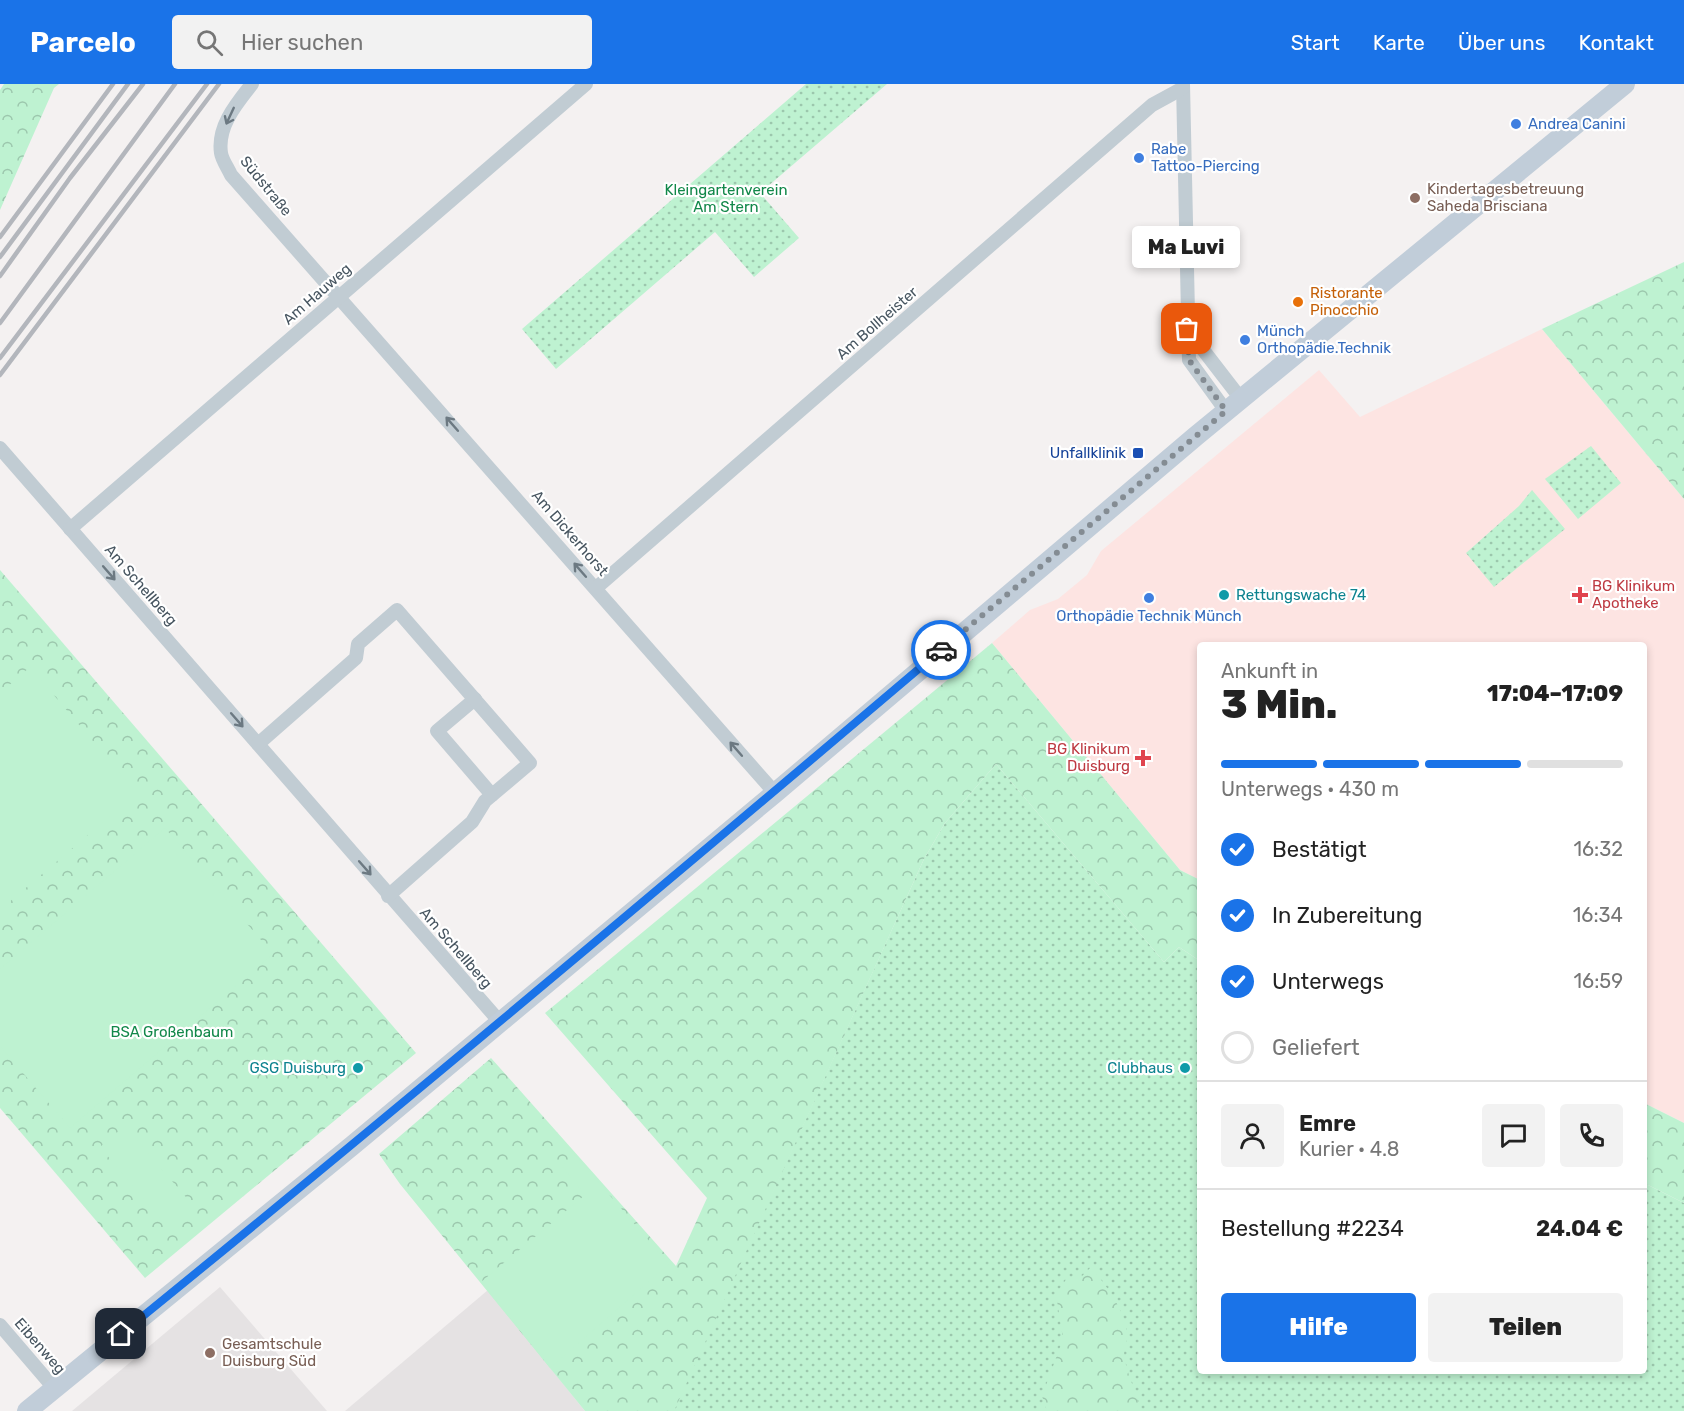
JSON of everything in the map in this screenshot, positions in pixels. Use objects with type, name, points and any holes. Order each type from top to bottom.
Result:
[{"type":"main road","points":[[27,1411],[775,793],[1233,405],[1625,84]]},
{"type":"street","name":"Südstraße","points":[[252,84],[231,112],[222,135],[221,154],[231,175],[338,297]]},
{"type":"street","name":"Am Hauweg","points":[[70,529],[586,84]]},
{"type":"street","points":[[1183,86],[1189,360],[1233,405]]},
{"type":"street","name":"Am Bollheister","points":[[596,588],[1152,105],[1183,86]]},
{"type":"street","name":"Am Dickerhorst","points":[[338,297],[775,793]]},
{"type":"street","points":[[1187,329],[1233,405]]},
{"type":"street","name":"Am Schellberg","points":[[0,448],[500,1022]]},
{"type":"street","points":[[258,744],[356,658],[358,644],[397,609],[530,763],[492,795],[472,822],[388,896]]},
{"type":"street","points":[[475,699],[437,731],[492,795]]},
{"type":"street","name":"Eibenweg","points":[[0,1324],[54,1388]]},
{"type":"shaded area","name":"BG Klinikum Duisburg","points":[[1542,329],[1684,499],[1684,1123],[1647,1104],[1647,642],[1197,642],[1197,878],[1180,870],[992,643],[1030,610],[1058,599],[1087,575],[1101,551],[1319,370],[1360,417]]},
{"type":"shaded area","name":"Gesamtschule Duisburg Süd","points":[[220,1287],[327,1411],[72,1411]]},
{"type":"shaded area","points":[[488,1290],[585,1411],[345,1411]]},
{"type":"green space","points":[[4,84],[59,84],[54,88],[0,210],[0,90]]},
{"type":"green space","name":"Kleingartenverein Am Stern","points":[[806,84],[887,84],[760,193],[799,238],[754,277],[715,232],[556,369],[522,329]]},
{"type":"green space","points":[[1684,262],[1684,499],[1542,329]]},
{"type":"green space","points":[[1591,446],[1621,483],[1578,519],[1545,479]]},
{"type":"green space","points":[[1532,490],[1565,529],[1494,587],[1466,553],[1519,506]]},
{"type":"green space","name":"BSA Großenbaum","points":[[0,570],[416,1053],[145,1278],[0,1108]]},
{"type":"green space","points":[[992,643],[1180,870],[1197,878],[1197,959],[1179,947],[1164,962],[996,764],[945,823],[924,859],[674,1411],[585,1411],[400,1184],[379,1154],[491,1058],[676,1266],[707,1198],[545,1013]]},
{"type":"green space","points":[[30,667],[137,793],[0,910],[0,693]]},
{"type":"green space","points":[[996,764],[1164,962],[1179,947],[1197,959],[1197,1374],[1647,1374],[1647,1184],[1684,1203],[1684,1411],[673,1411],[924,859],[945,823]]},
{"type":"green space","points":[[165,828],[273,954],[70,1128],[0,1046],[0,969]]},
{"type":"green space","points":[[1647,1104],[1684,1123],[1684,1203],[1647,1184]]},
{"type":"green space","points":[[125,1126],[196,1209],[171,1231],[100,1147]]},
{"type":"green space","points":[[575,1155],[669,1264],[550,1368],[481,1282],[585,1195],[562,1166]]},
{"type":"green space","points":[[1091,1267],[1123,1316],[1127,1334],[1125,1361],[1140,1411],[1047,1411],[1042,1396],[1063,1339],[1056,1294],[1067,1278],[1079,1279]]},
{"type":"railway","points":[[0,237],[113,84]]},
{"type":"railway","points":[[0,257],[128,84]]},
{"type":"railway","points":[[0,276],[70,178],[143,84]]},
{"type":"railway","points":[[0,323],[175,84]]},
{"type":"railway","points":[[0,358],[207,84]]},
{"type":"railway","points":[[0,375],[219,84]]},
{"type":"way so far","points":[[941,650],[1226,411],[1189,360],[1187,329]]},
{"type":"place","name":"Andrea Canini","points":[[1516,124]]},
{"type":"place","name":"Rabe Tattoo-Piercing","points":[[1139,158]]},
{"type":"place","name":"Kindertagesbetreuung Saheda Brisciana","points":[[1415,198]]},
{"type":"place","name":"Ristorante Pinocchio","points":[[1298,302]]},
{"type":"place","name":"Ma Luvi","points":[[1187,329]]},
{"type":"place","name":"Münch Orthopädie.Technik","points":[[1245,340]]},
{"type":"place","name":"Unfallklinik","points":[[1138,453]]},
{"type":"place","name":"Rettungswache 74","points":[[1224,595]]},
{"type":"place","name":"BG Klinikum Apotheke","points":[[1580,595]]},
{"type":"place","name":"Orthopädie Technik Münch","points":[[1149,598]]},
{"type":"place","name":"BG Klinikum Duisburg","points":[[1143,758]]},
{"type":"place","name":"GSG Duisburg","points":[[358,1068]]},
{"type":"place","name":"Clubhaus","points":[[1185,1068]]},
{"type":"place","name":"Gesamtschule Duisburg Süd","points":[[210,1353]]},
{"type":"route","points":[[121,1334],[775,793],[941,650]]}]
